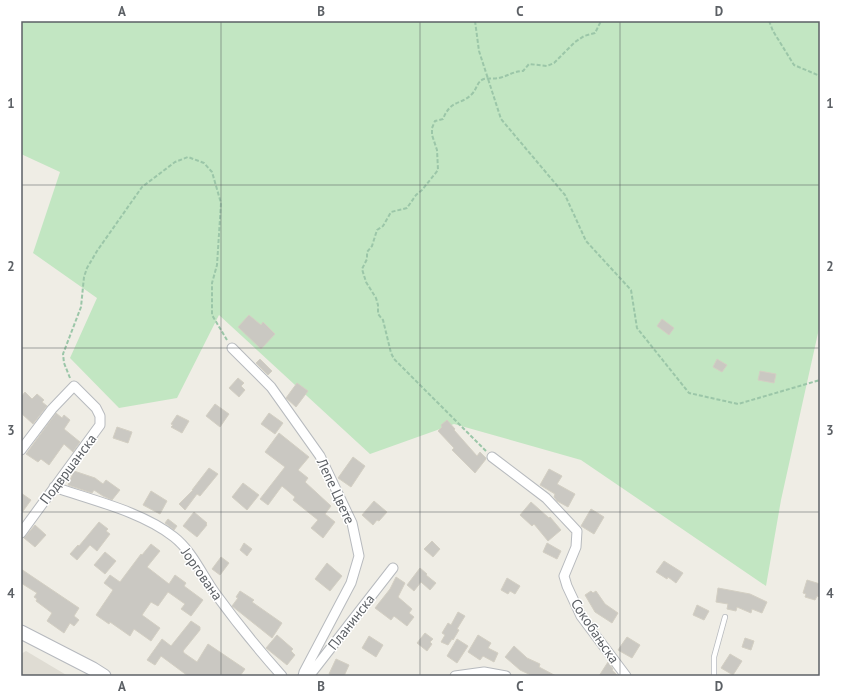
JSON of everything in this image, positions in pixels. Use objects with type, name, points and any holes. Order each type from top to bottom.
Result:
[{"type":"street","name":"Лепе Цвете","points":[[232,348],[271,387],[320,456],[352,523],[359,556],[351,583],[303,676]]},
{"type":"street","points":[[21,450],[52,409],[74,386]]},
{"type":"street","name":"Подвршанска","points":[[21,533],[100,425],[100,416],[96,408],[74,386]]},
{"type":"street","name":"Сокобањска","points":[[492,457],[546,498],[577,531],[576,547],[564,576],[567,586],[581,616],[626,676]]},
{"type":"street","name":"Јоргована","points":[[54,487],[145,519],[174,537],[187,549],[215,592],[251,642],[282,676]]},
{"type":"street","name":"Планинска","points":[[309,676],[393,568]]},
{"type":"street","points":[[21,632],[104,676]]},
{"type":"street","points":[[455,676],[484,672],[506,676]]},
{"type":"lane","points":[[714,676],[714,657],[725,617]]},
{"type":"path","points":[[475,21],[479,51],[501,119],[566,195],[586,241],[631,290],[637,328],[689,393],[738,404],[820,380]]},
{"type":"path","points":[[492,457],[394,359],[391,353],[383,320],[378,314],[376,298],[366,282],[362,268],[367,259],[367,252],[372,246],[377,230],[383,226],[391,212],[407,208],[416,195],[422,190],[438,170],[437,150],[432,135],[432,128],[435,121],[443,119],[446,110],[473,93],[483,79],[500,78],[517,71],[523,71],[529,64],[547,66],[554,63],[575,42],[584,36],[595,33],[602,21]]},
{"type":"path","points":[[769,21],[773,31],[794,65],[820,76]]},
{"type":"path","points":[[74,386],[64,363],[63,354],[81,307],[84,278],[87,268],[97,251],[142,187],[175,162],[188,157],[204,163],[212,172],[221,203],[217,265],[212,283],[212,314],[232,348]]},
{"type":"shaded area","points":[[26,651],[68,676],[21,676],[21,654]]},
{"type":"green space","points":[[21,21],[820,21],[820,324],[781,500],[766,586],[581,460],[454,424],[370,454],[219,315],[177,398],[119,408],[70,358],[97,298],[33,253],[60,172],[21,154]]},
{"type":"building","points":[[249,315],[261,325],[263,322],[275,334],[261,349],[238,327]]},
{"type":"building","points":[[662,319],[674,328],[669,335],[657,326]]},
{"type":"building","points":[[260,359],[272,371],[268,375],[256,363]]},
{"type":"building","points":[[717,359],[727,365],[722,372],[713,367]]},
{"type":"building","points":[[760,371],[776,374],[774,383],[758,380]]},
{"type":"building","points":[[238,378],[244,383],[241,386],[245,390],[239,397],[229,388]]},
{"type":"building","points":[[297,383],[308,391],[296,407],[286,398]]},
{"type":"building","points":[[25,392],[32,399],[37,394],[44,400],[42,402],[47,406],[33,424],[21,413],[21,397]]},
{"type":"building","points":[[215,404],[229,414],[220,427],[206,416]]},
{"type":"building","points":[[56,413],[62,418],[64,415],[70,420],[64,429],[80,442],[73,452],[64,444],[49,465],[41,459],[38,462],[26,454]]},
{"type":"building","points":[[269,413],[283,423],[275,434],[261,424]]},
{"type":"building","points":[[177,415],[189,421],[182,433],[171,427],[173,425],[171,424]]},
{"type":"building","points":[[447,420],[477,456],[480,452],[486,458],[475,473],[452,450],[454,448],[438,431],[442,427],[441,425]]},
{"type":"building","points":[[117,427],[132,432],[128,443],[113,438]]},
{"type":"building","points":[[279,433],[309,457],[298,470],[308,478],[305,482],[331,506],[325,514],[335,522],[323,538],[311,528],[318,520],[293,500],[295,497],[282,486],[268,505],[260,499],[285,467],[265,452]]},
{"type":"building","points":[[353,457],[365,466],[351,487],[338,478]]},
{"type":"building","points":[[209,468],[218,474],[200,496],[197,494],[185,510],[179,504],[193,490]]},
{"type":"building","points":[[549,469],[562,476],[557,484],[575,494],[568,507],[557,501],[554,497],[555,494],[540,485]]},
{"type":"building","points":[[74,471],[95,478],[103,484],[106,480],[120,490],[112,500],[94,490],[92,493],[68,485]]},
{"type":"building","points":[[243,483],[259,495],[247,510],[232,497]]},
{"type":"building","points":[[151,491],[167,501],[160,514],[143,505]]},
{"type":"building","points":[[21,493],[31,500],[21,514]]},
{"type":"building","points":[[374,501],[387,512],[373,525],[362,515]]},
{"type":"building","points":[[531,502],[549,518],[550,517],[561,530],[548,541],[534,524],[532,526],[520,515]]},
{"type":"building","points":[[591,509],[604,517],[594,534],[581,526]]},
{"type":"building","points":[[194,512],[207,523],[197,537],[183,526]]},
{"type":"building","points":[[168,519],[177,526],[174,530],[165,523]]},
{"type":"building","points":[[99,522],[108,529],[106,531],[110,534],[97,551],[90,545],[77,560],[70,554],[78,545],[79,546]]},
{"type":"building","points":[[35,525],[46,535],[35,547],[24,538]]},
{"type":"building","points":[[432,541],[440,549],[433,557],[424,549]]},
{"type":"building","points":[[244,543],[252,549],[247,556],[240,550]]},
{"type":"building","points":[[547,543],[561,551],[557,559],[543,552]]},
{"type":"building","points":[[151,544],[160,551],[147,567],[169,584],[175,575],[186,583],[184,586],[203,600],[191,616],[181,609],[185,604],[168,592],[158,606],[151,602],[142,615],[160,628],[151,641],[134,629],[130,636],[110,622],[109,624],[96,615],[113,590],[104,583],[110,575],[120,582],[141,554],[142,555]]},
{"type":"building","points":[[105,552],[116,561],[105,574],[94,565]]},
{"type":"building","points":[[221,557],[229,563],[220,575],[212,569]]},
{"type":"building","points":[[664,561],[683,573],[676,583],[668,577],[667,579],[656,572]]},
{"type":"building","points":[[327,563],[342,576],[330,591],[315,579]]},
{"type":"building","points":[[420,568],[436,583],[430,590],[421,582],[414,591],[407,585]]},
{"type":"building","points":[[21,569],[79,608],[74,616],[79,620],[74,626],[70,623],[64,633],[47,621],[52,613],[36,601],[37,599],[34,597],[37,593],[21,583]]},
{"type":"building","points":[[396,577],[405,583],[398,597],[412,609],[409,613],[414,617],[407,626],[394,616],[391,620],[375,608],[390,589]]},
{"type":"building","points":[[507,578],[520,586],[515,594],[510,591],[508,594],[501,590]]},
{"type":"building","points":[[807,580],[820,584],[820,597],[817,596],[815,600],[805,597],[806,594],[803,593]]},
{"type":"building","points":[[718,588],[750,594],[767,602],[762,613],[752,609],[751,613],[737,607],[736,611],[727,609],[728,604],[716,602]]},
{"type":"building","points":[[240,591],[254,600],[252,602],[282,623],[272,638],[232,606],[238,598],[236,597]]},
{"type":"building","points":[[591,591],[593,593],[596,591],[605,604],[618,613],[612,623],[595,612],[585,595]]},
{"type":"building","points":[[697,605],[709,611],[704,620],[693,615]]},
{"type":"building","points":[[458,612],[465,616],[457,629],[459,630],[448,645],[441,642],[445,635],[442,633],[448,623],[451,625]]},
{"type":"building","points":[[191,621],[200,627],[200,630],[183,651],[184,653],[197,662],[208,644],[245,669],[240,676],[188,676],[161,656],[155,665],[147,660],[162,639],[171,646]]},
{"type":"building","points":[[425,633],[433,639],[430,642],[432,644],[427,651],[417,643]]},
{"type":"building","points":[[277,635],[293,649],[291,651],[295,655],[287,665],[266,648]]},
{"type":"building","points":[[478,635],[491,643],[488,648],[498,653],[494,662],[483,656],[480,660],[468,652]]},
{"type":"building","points":[[369,636],[383,645],[376,657],[362,648]]},
{"type":"building","points":[[627,637],[640,645],[632,658],[618,650]]},
{"type":"building","points":[[745,638],[754,641],[751,650],[742,647]]},
{"type":"building","points":[[457,639],[468,646],[457,663],[447,656]]},
{"type":"building","points":[[514,646],[527,658],[540,664],[539,667],[556,676],[533,676],[520,670],[505,657]]},
{"type":"building","points":[[730,654],[742,661],[733,675],[721,668]]},
{"type":"building","points":[[336,659],[349,665],[344,676],[334,676],[329,674]]},
{"type":"building","points":[[608,662],[613,669],[612,670],[618,676],[599,676]]}]
